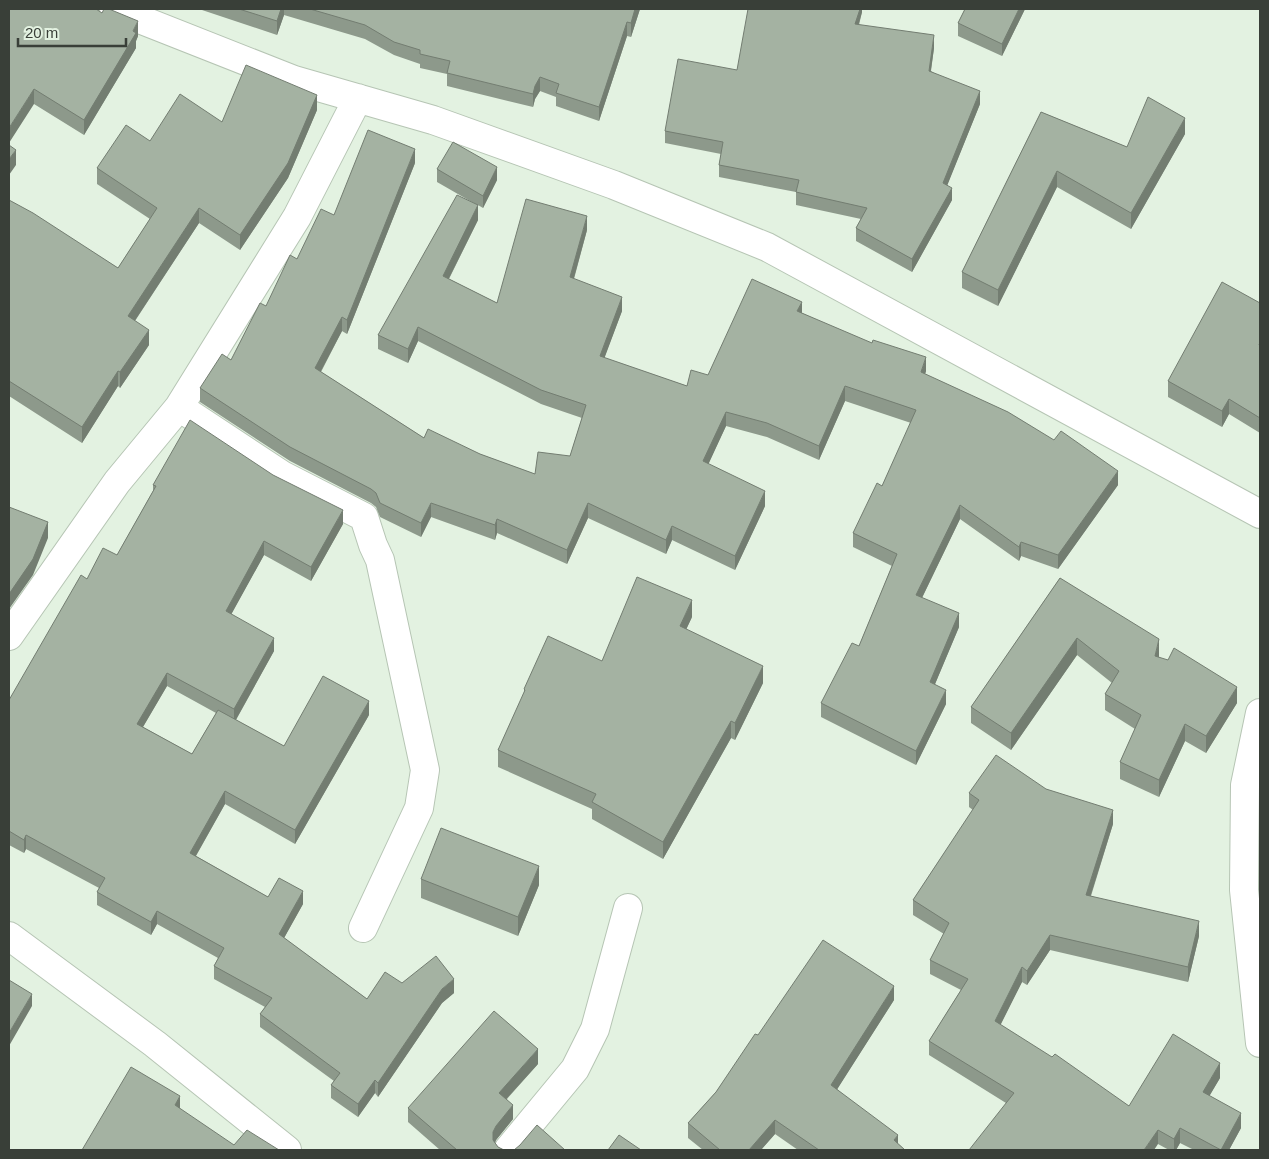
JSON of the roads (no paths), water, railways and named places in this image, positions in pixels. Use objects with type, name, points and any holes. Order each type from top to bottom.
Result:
[{"type":"street","points":[[114,9],[294,80],[433,120],[614,185],[767,247],[1260,514]]},
{"type":"street","points":[[9,636],[117,482],[179,407],[297,217],[358,98]]},
{"type":"street","points":[[179,407],[282,475],[364,517],[380,560],[425,770],[419,808],[363,928]]},
{"type":"street","points":[[1260,713],[1245,785],[1244,890],[1260,1044]]},
{"type":"street","points":[[508,1150],[575,1069],[595,1029],[628,908]]},
{"type":"street","points":[[10,939],[155,1044],[286,1150]]}]
